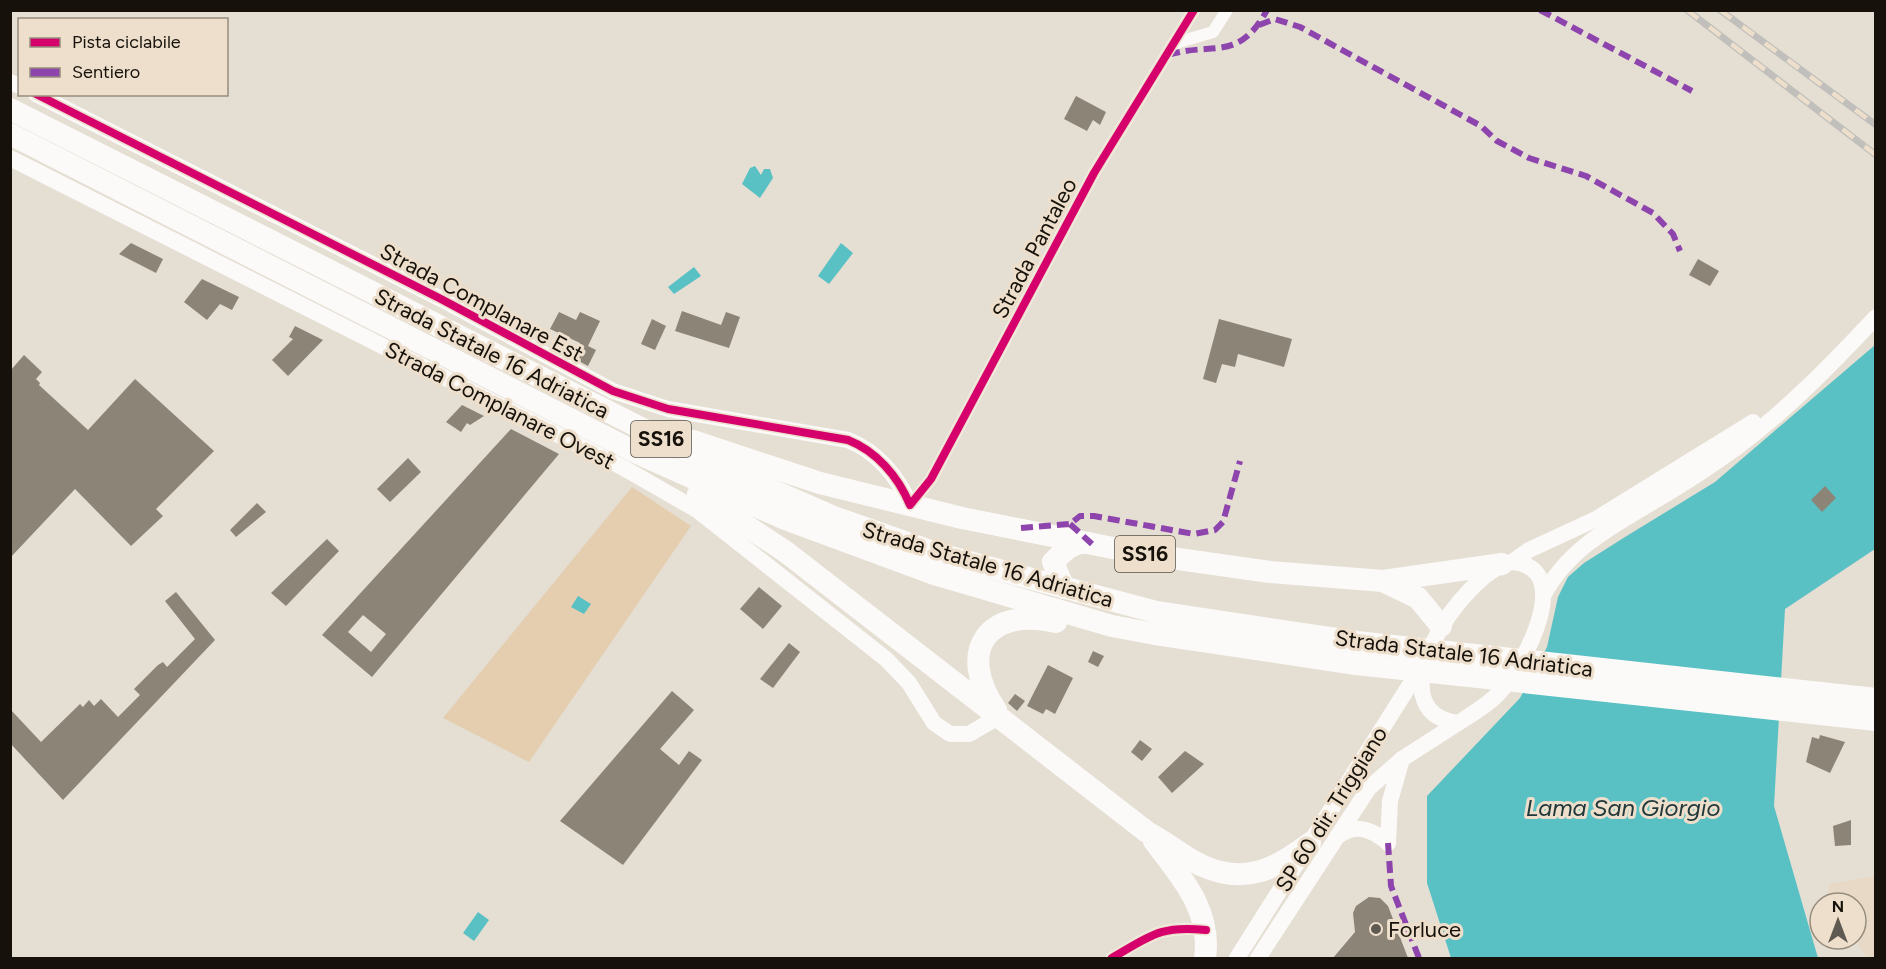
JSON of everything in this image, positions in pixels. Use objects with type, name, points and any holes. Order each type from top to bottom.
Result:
[{"type":"highway","name":"Strada Statale 16 Adriatica","points":[[10,109],[714,465],[834,517],[939,554],[1156,612],[1357,653]]},
{"type":"highway","name":"Strada Statale 16 Adriatica","points":[[10,134],[637,453],[785,519],[934,574],[1112,626],[1799,701],[1875,699]]},
{"type":"highway","name":"SS16","points":[[645,430],[692,441],[820,483],[962,518],[1092,544]]},
{"type":"highway","name":"SS16","points":[[637,453],[669,477],[720,506],[786,552],[1148,832],[1201,866],[1225,874],[1265,871],[1284,863],[1310,843]]},
{"type":"highway","points":[[1021,528],[1040,542],[1053,562],[1064,588]]},
{"type":"highway","name":"SS16","points":[[1053,562],[1064,550],[1081,542],[1259,571],[1383,581],[1507,563]]},
{"type":"highway","points":[[1383,581],[1418,598],[1441,626]]},
{"type":"highway","name":"SS16","points":[[1000,716],[982,686],[978,671],[979,652],[987,636],[998,625],[1016,618],[1033,616],[1085,628],[1112,626]]},
{"type":"highway","name":"Strada Statale 16 Adriatica","points":[[1799,701],[1875,720]]},
{"type":"highway","points":[[1148,832],[1198,904],[1206,930],[1205,958]]},
{"type":"street","name":"Strada Pantaleo","points":[[910,504],[931,479],[1094,172],[1176,43],[1194,10]]},
{"type":"street","points":[[1176,43],[1213,32],[1227,10]]},
{"type":"street","name":"Strada Complanare Est","points":[[40,96],[441,299],[613,391],[668,409],[848,440],[863,446],[888,470],[910,504]]},
{"type":"street","name":"Strada Complanare Ovest","points":[[10,159],[622,467],[697,510],[886,659],[909,683],[934,723],[950,734],[969,734],[1000,716]]},
{"type":"street","points":[[1262,955],[1369,788],[1402,759],[1499,693],[1519,667],[1537,631],[1544,596],[1553,578],[1593,537],[1671,491],[1736,447],[1828,368],[1875,317]]},
{"type":"street","points":[[1458,723],[1444,721],[1428,710],[1423,697],[1425,661],[1441,626],[1484,575],[1529,550],[1596,519],[1795,397]]},
{"type":"street","points":[[1507,563],[1521,563],[1534,570],[1544,596]]},
{"type":"street","name":"SP 60 dir. Triggiano","points":[[1237,958],[1425,661]]},
{"type":"street","points":[[1337,836],[1351,828],[1359,827],[1378,834],[1388,843],[1390,801],[1402,759]]},
{"type":"street","points":[[1112,958],[1155,933],[1172,928],[1206,930]]},
{"type":"shaded area","points":[[632,487],[691,526],[529,762],[443,718]]},
{"type":"shaded area","points":[[1875,876],[1875,958],[1867,958],[1863,951],[1868,951],[1868,891],[1829,891],[1830,884]]},
{"type":"water","points":[[755,166],[761,175],[764,169],[770,169],[773,178],[760,198],[742,184],[750,168]]},
{"type":"water","points":[[841,243],[853,253],[829,284],[818,276]]},
{"type":"water","points":[[694,267],[701,276],[674,294],[668,287]]},
{"type":"water","name":"Lama San Giorgio","points":[[1875,345],[1875,549],[1785,609],[1774,806],[1808,923],[1808,951],[1816,951],[1818,958],[1451,958],[1427,883],[1427,796],[1520,698],[1547,647],[1558,597],[1568,577],[1584,563],[1715,482]]},
{"type":"water","points":[[578,596],[591,604],[584,614],[571,607]]},
{"type":"water","points":[[478,912],[489,920],[474,941],[463,933]]},
{"type":"building","points":[[1076,96],[1106,112],[1100,125],[1093,120],[1087,131],[1064,119]]},
{"type":"building","points":[[131,243],[163,259],[156,273],[119,254]]},
{"type":"building","points":[[1698,259],[1719,271],[1710,286],[1689,275]]},
{"type":"building","points":[[202,279],[239,297],[232,310],[220,304],[207,320],[184,302]]},
{"type":"building","points":[[682,311],[721,325],[726,312],[740,317],[729,348],[675,331]]},
{"type":"building","points":[[559,312],[576,320],[580,312],[600,321],[588,346],[596,350],[588,366],[573,358],[580,343],[550,329]]},
{"type":"building","points":[[652,319],[666,326],[655,350],[641,344]]},
{"type":"building","points":[[1219,319],[1292,339],[1284,367],[1238,354],[1235,367],[1222,364],[1216,383],[1203,379]]},
{"type":"building","points":[[295,326],[323,340],[288,376],[272,360],[293,339],[289,337]]},
{"type":"building","points":[[24,355],[42,372],[36,379],[39,385],[88,430],[135,379],[214,451],[156,509],[163,516],[131,546],[75,489],[10,558],[10,371]]},
{"type":"building","points":[[462,405],[484,416],[470,425],[467,423],[461,432],[446,422]]},
{"type":"building","points":[[511,429],[559,454],[372,677],[322,635]],"holes":[[[363,615],[386,634],[371,652],[348,632]]]},
{"type":"building","points":[[408,458],[421,472],[390,502],[377,489]]},
{"type":"building","points":[[1825,486],[1836,498],[1822,512],[1811,500]]},
{"type":"building","points":[[257,503],[266,512],[236,537],[230,530]]},
{"type":"building","points":[[327,539],[339,551],[286,606],[271,593]]},
{"type":"building","points":[[759,587],[782,606],[763,629],[740,609]]},
{"type":"building","points":[[176,592],[215,640],[63,800],[10,743],[10,709],[41,742],[80,704],[83,707],[89,700],[94,706],[101,699],[118,717],[140,695],[134,689],[158,665],[163,662],[167,667],[195,639],[165,601]]},
{"type":"building","points":[[789,643],[800,652],[773,688],[760,679]]},
{"type":"building","points":[[1093,651],[1104,656],[1098,667],[1088,662]]},
{"type":"building","points":[[1048,665],[1073,678],[1055,714],[1046,709],[1043,714],[1027,706]]},
{"type":"building","points":[[672,691],[694,710],[660,749],[679,765],[689,751],[702,760],[623,865],[560,821]]},
{"type":"building","points":[[1015,694],[1025,701],[1017,711],[1008,703]]},
{"type":"building","points":[[1820,735],[1845,742],[1830,773],[1806,762],[1812,737],[1819,739]]},
{"type":"building","points":[[1140,740],[1152,749],[1142,761],[1131,752]]},
{"type":"building","points":[[1185,751],[1204,764],[1172,793],[1158,777]]},
{"type":"building","points":[[1851,820],[1851,845],[1835,846],[1833,826]]},
{"type":"building","name":"Forluce","points":[[1369,897],[1380,898],[1388,906],[1408,958],[1333,958],[1355,932],[1353,913],[1356,906]]},
{"type":"railway","points":[[1687,10],[1876,155]]},
{"type":"railway","points":[[1720,10],[1876,125]]},
{"type":"marked path","points":[[1168,55],[1235,44],[1256,27],[1267,10]]},
{"type":"marked path","points":[[1540,10],[1692,91]]},
{"type":"marked path","points":[[1259,25],[1275,19],[1300,27],[1481,126],[1497,141],[1529,158],[1586,176],[1653,213],[1673,234],[1680,251]]},
{"type":"marked path","points":[[1021,528],[1070,524],[1080,516],[1094,516],[1194,534],[1215,530],[1223,522],[1240,461]]},
{"type":"marked path","points":[[1070,524],[1092,544]]},
{"type":"marked path","points":[[1388,843],[1391,886],[1419,958]]},
{"type":"cycle path","points":[[40,96],[441,299],[613,391],[668,409],[848,440],[868,451],[885,466],[899,484],[910,505],[931,479],[1094,173],[1194,10]]},
{"type":"cycle path","points":[[1112,958],[1146,938],[1166,931],[1206,930]]},
{"type":"place","name":"Forluce","points":[[1376,929]]}]
